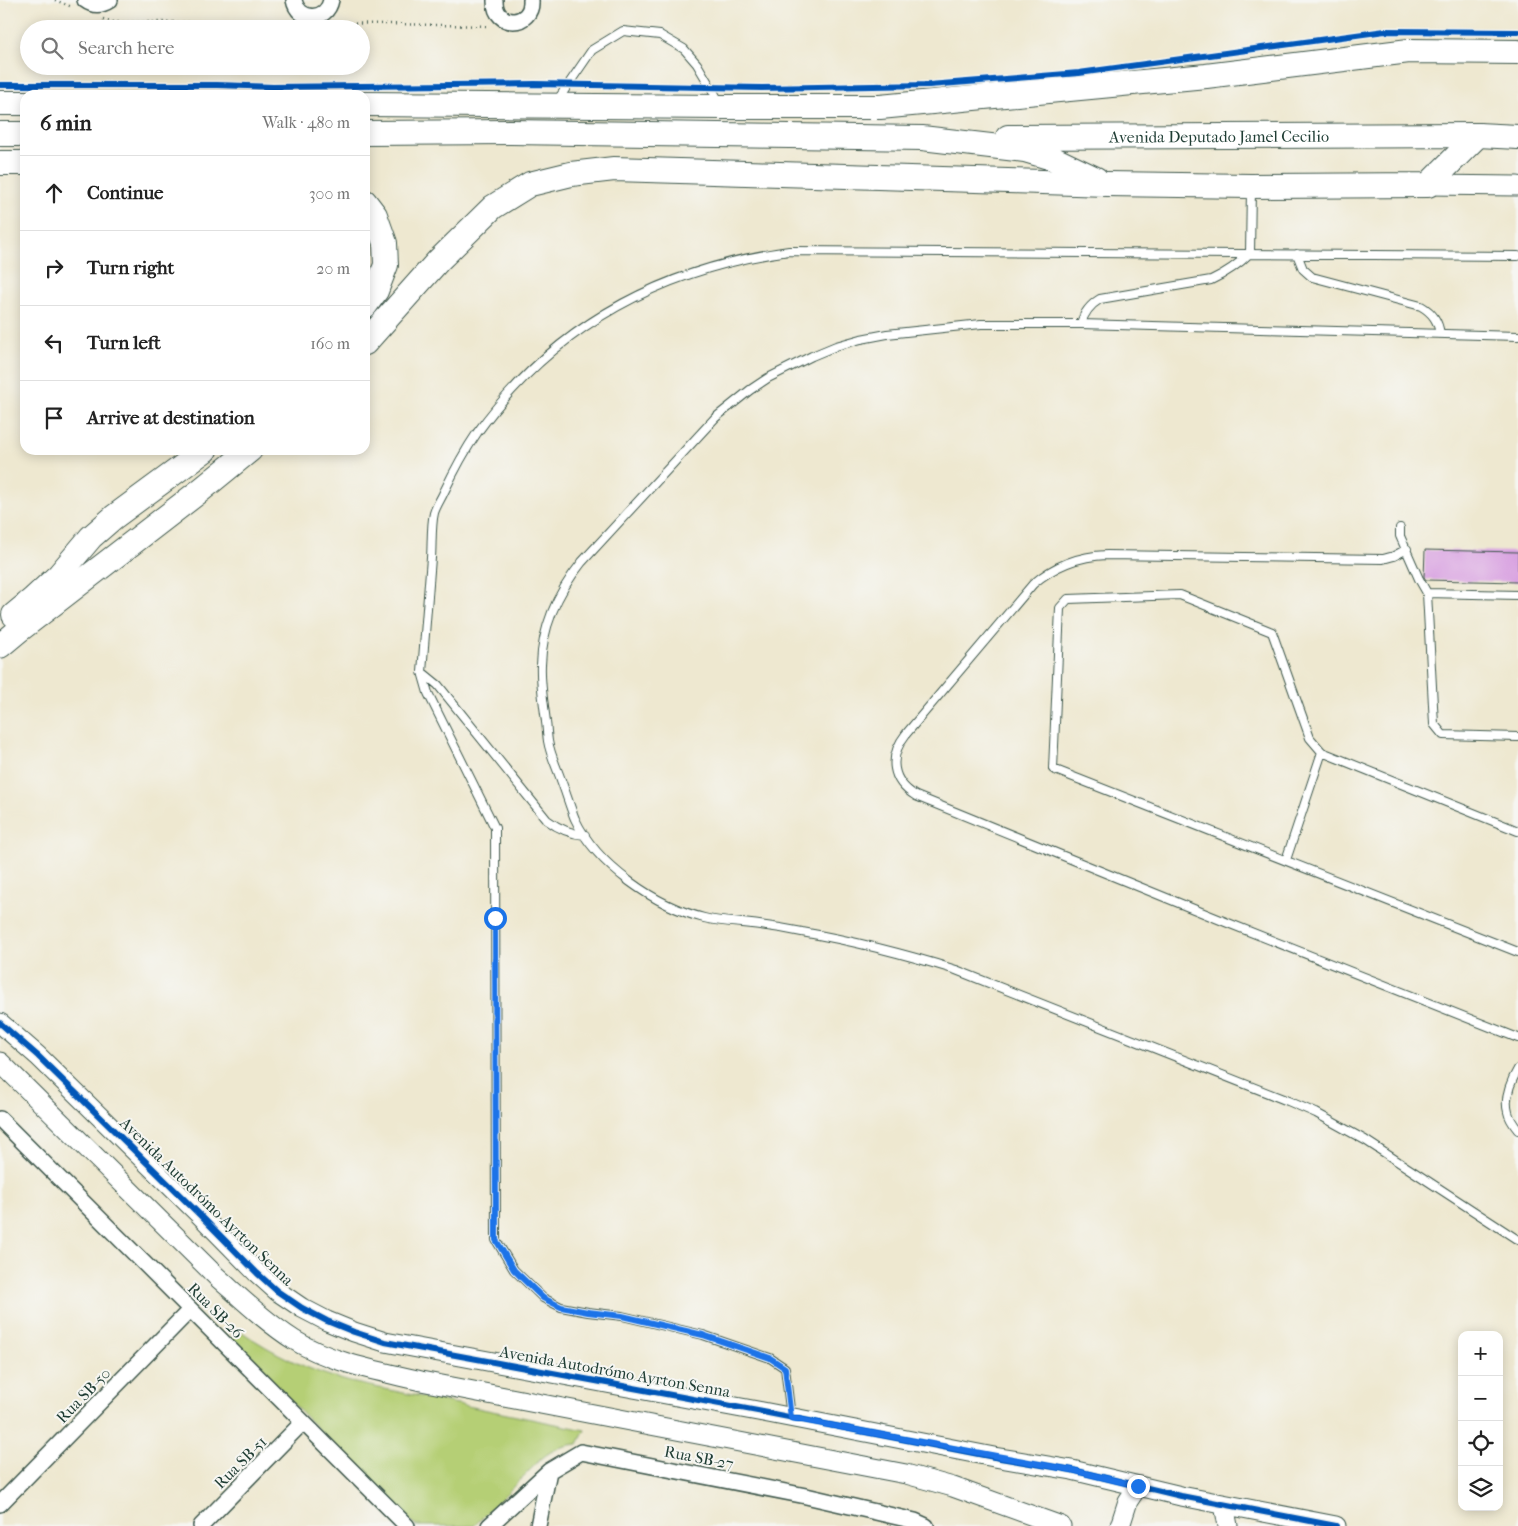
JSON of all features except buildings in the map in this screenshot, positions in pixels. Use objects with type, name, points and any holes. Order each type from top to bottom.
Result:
[{"type":"highway","points":[[370,104],[880,107],[1206,76],[1409,51],[1518,52]]},
{"type":"highway","points":[[0,102],[20,103]]},
{"type":"highway","points":[[370,133],[510,132],[922,138],[1025,150],[1052,158],[1107,184]]},
{"type":"highway","points":[[0,134],[20,134]]},
{"type":"highway","points":[[370,337],[438,262],[493,207],[530,184],[571,174],[614,169],[1107,184],[1251,186],[1428,185],[1478,135]]},
{"type":"highway","name":"Avenida Deputado Jamel Cecilio","points":[[922,138],[1478,135],[1518,137]]},
{"type":"highway","points":[[0,163],[20,163]]},
{"type":"highway","points":[[370,208],[375,215],[385,244],[386,265],[376,291],[370,299]]},
{"type":"highway","points":[[0,626],[59,575],[91,537],[129,506],[198,455]]},
{"type":"highway","points":[[0,646],[18,630],[194,496],[244,455]]},
{"type":"street","points":[[85,0],[99,5],[110,0]]},
{"type":"street","points":[[294,0],[301,13],[312,17],[328,9],[331,0]]},
{"type":"street","points":[[494,0],[494,6],[500,16],[511,21],[522,19],[527,15],[530,10],[531,0]]},
{"type":"street","points":[[1428,185],[1518,186]]},
{"type":"street","name":"Avenida Autodrómo Ayrton Senna","points":[[0,1023],[52,1070],[277,1291],[302,1308],[354,1332],[385,1342],[1072,1470],[1181,1496],[1336,1526]]},
{"type":"street","points":[[0,1062],[217,1277],[248,1305],[296,1341],[326,1355],[355,1366],[421,1381],[906,1474],[953,1487],[1061,1526]]},
{"type":"street","name":"Rua SB-26","points":[[0,1120],[407,1526]]},
{"type":"street","name":"Rua SB-50","points":[[0,1504],[190,1310]]},
{"type":"street","name":"Rua SB-51","points":[[202,1526],[303,1422]]},
{"type":"street","name":"Rua SB-27","points":[[488,1526],[549,1471],[581,1452],[806,1496],[926,1526]]},
{"type":"street","points":[[538,1526],[549,1471]]},
{"type":"street","points":[[1120,1526],[1128,1501],[1138,1486]]},
{"type":"street","points":[[1224,1505],[1228,1526]]},
{"type":"lane","points":[[554,106],[592,50],[624,32],[660,36],[684,49],[697,64],[722,107]]},
{"type":"lane","points":[[1081,324],[1085,313],[1100,299],[1211,280],[1234,268],[1250,253],[1251,186]]},
{"type":"lane","points":[[791,1418],[785,1368],[770,1358],[703,1335],[622,1316],[561,1307],[543,1298],[514,1270],[496,1240],[495,828],[428,694],[422,672],[434,513],[458,463],[488,418],[519,383],[545,358],[591,323],[671,280],[706,268],[759,255],[789,251],[1518,256]]},
{"type":"lane","points":[[1297,254],[1303,269],[1312,277],[1421,306],[1435,318],[1440,334]]},
{"type":"lane","points":[[1518,336],[1081,324],[981,324],[887,334],[862,339],[828,350],[788,367],[750,390],[715,418],[582,562],[560,594],[546,630],[542,648],[541,667],[548,743],[576,820],[585,835],[608,864],[652,897],[687,913],[706,919],[754,924],[848,941],[885,949],[956,970],[1302,1107],[1365,1140],[1518,1240]]},
{"type":"lane","points":[[1400,528],[1400,536],[1426,593],[1434,724],[1443,735],[1518,737]]},
{"type":"lane","points":[[1407,549],[1394,556],[1382,559],[1107,555],[1080,558],[1067,562],[1033,584],[900,741],[896,748],[894,765],[899,780],[916,796],[1518,1038]]},
{"type":"lane","points":[[1426,593],[1518,595]]},
{"type":"lane","points":[[1518,831],[1322,752],[1310,738],[1272,632],[1180,594],[1068,598],[1060,608],[1053,769],[1518,952]]},
{"type":"lane","points":[[422,672],[438,684],[547,820],[562,830],[585,835]]},
{"type":"lane","points":[[1286,860],[1322,752]]},
{"type":"lane","points":[[1518,1068],[1510,1088],[1508,1100],[1508,1112],[1518,1130]]},
{"type":"green space","points":[[239,1330],[265,1347],[292,1361],[320,1373],[350,1382],[585,1430],[578,1444],[559,1448],[541,1459],[474,1526],[416,1526],[229,1341]]},
{"type":"cycle path","points":[[0,85],[217,85],[273,87],[535,84],[762,88],[929,85],[1079,73],[1385,31],[1518,32]]},
{"type":"cycle path","points":[[0,1023],[38,1056],[277,1291],[302,1308],[354,1332],[385,1342],[994,1457],[1072,1470],[1181,1496],[1336,1526]]},
{"type":"route","points":[[495,918],[496,1240],[514,1270],[543,1298],[561,1307],[622,1316],[703,1335],[770,1358],[785,1368],[791,1418],[1072,1470],[1138,1486]]}]
